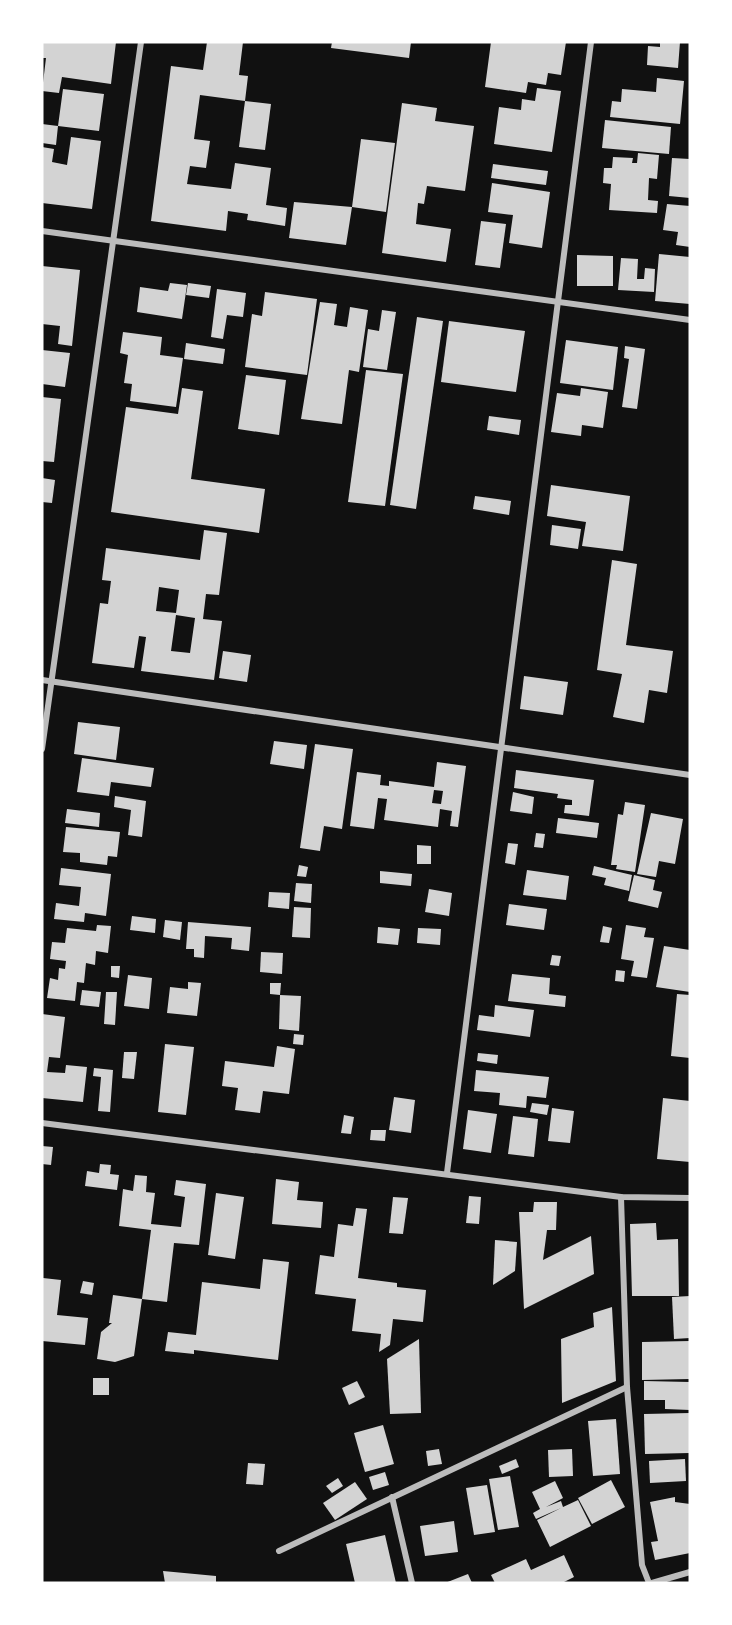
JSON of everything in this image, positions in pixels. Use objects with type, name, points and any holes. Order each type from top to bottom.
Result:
[{"type":"street","points":[[42,749],[141,42]]},
{"type":"street","points":[[447,1173],[591,42]]},
{"type":"street","points":[[42,231],[690,320]]},
{"type":"street","points":[[42,680],[690,775]]},
{"type":"street","points":[[42,1123],[621,1197],[690,1198]]},
{"type":"street","points":[[621,1197],[627,1387],[642,1565],[650,1583],[690,1572]]},
{"type":"street","points":[[279,1551],[627,1387]]},
{"type":"street","points":[[392,1497],[412,1583]]},
{"type":"building","points":[[42,42],[116,42],[111,84],[62,77],[59,93],[42,91],[46,58],[42,58]]},
{"type":"building","points":[[207,42],[243,42],[239,75],[248,76],[245,101],[200,95],[194,139],[210,141],[206,168],[190,166],[187,184],[231,189],[235,163],[271,168],[266,205],[287,208],[285,226],[247,220],[248,214],[228,211],[226,231],[151,221],[171,66],[203,70]]},
{"type":"building","points":[[332,42],[411,42],[409,58],[331,48]]},
{"type":"building","points":[[491,42],[566,42],[561,75],[548,73],[546,85],[528,82],[526,93],[485,87]]},
{"type":"building","points":[[660,42],[680,42],[678,68],[647,65],[648,46],[660,47]]},
{"type":"building","points":[[657,78],[684,81],[680,124],[610,117],[612,101],[621,102],[622,89],[656,92]]},
{"type":"building","points":[[537,88],[561,91],[552,152],[494,144],[499,107],[521,110],[522,99],[535,101]]},
{"type":"building","points":[[63,89],[104,94],[99,131],[58,126]]},
{"type":"building","points":[[245,101],[271,104],[265,150],[239,147]]},
{"type":"building","points":[[402,103],[437,108],[435,121],[474,126],[465,191],[427,186],[424,204],[418,203],[416,224],[451,229],[446,262],[382,253]]},
{"type":"building","points":[[605,120],[671,127],[669,154],[602,148]]},
{"type":"building","points":[[42,124],[58,126],[56,145],[42,143]]},
{"type":"building","points":[[71,137],[101,141],[92,209],[42,203],[42,147],[54,149],[52,162],[67,165]]},
{"type":"building","points":[[361,139],[395,143],[386,212],[352,207]]},
{"type":"building","points":[[638,153],[659,155],[657,179],[649,178],[648,200],[658,201],[657,213],[609,210],[611,184],[603,183],[604,168],[612,168],[613,157],[633,158],[632,163],[637,163]]},
{"type":"building","points":[[672,158],[690,159],[690,198],[669,196]]},
{"type":"building","points":[[493,164],[548,171],[546,185],[491,178]]},
{"type":"building","points":[[492,183],[550,192],[542,248],[509,243],[513,215],[488,212]]},
{"type":"building","points":[[294,202],[352,207],[346,245],[289,238]]},
{"type":"building","points":[[667,204],[690,206],[690,247],[676,245],[678,232],[663,230]]},
{"type":"building","points":[[481,221],[506,224],[500,268],[475,265]]},
{"type":"building","points":[[659,254],[690,257],[690,304],[655,301]]},
{"type":"building","points":[[577,255],[613,256],[613,286],[577,286]]},
{"type":"building","points":[[621,258],[638,259],[637,279],[644,279],[645,268],[655,269],[654,292],[618,290]]},
{"type":"building","points":[[42,266],[80,270],[72,346],[58,344],[60,326],[42,324]]},
{"type":"building","points":[[170,283],[187,285],[182,319],[137,312],[140,287],[168,291]]},
{"type":"building","points":[[188,283],[211,286],[209,298],[186,295]]},
{"type":"building","points":[[217,289],[246,293],[243,317],[227,315],[223,339],[211,337]]},
{"type":"building","points":[[265,292],[317,299],[307,375],[245,367],[252,314],[262,316]]},
{"type":"building","points":[[320,302],[337,304],[334,325],[347,327],[350,307],[368,310],[359,372],[349,370],[342,424],[301,419]]},
{"type":"building","points":[[382,310],[396,312],[387,370],[363,367],[368,329],[379,331]]},
{"type":"building","points":[[417,317],[443,321],[416,509],[390,505]]},
{"type":"building","points":[[449,321],[525,331],[516,392],[441,382]]},
{"type":"building","points":[[123,332],[162,337],[160,355],[183,358],[176,407],[130,401],[132,384],[124,383],[128,355],[120,353]]},
{"type":"building","points":[[566,340],[618,347],[613,390],[560,383]]},
{"type":"building","points":[[186,343],[225,349],[223,364],[184,359]]},
{"type":"building","points":[[625,346],[645,349],[637,409],[622,407],[629,359],[624,358]]},
{"type":"building","points":[[42,350],[70,353],[65,387],[42,384]]},
{"type":"building","points":[[366,370],[403,374],[385,506],[348,502]]},
{"type":"building","points":[[246,375],[286,380],[279,435],[238,429]]},
{"type":"building","points":[[182,388],[203,391],[191,479],[265,489],[259,533],[111,512],[126,407],[178,414]]},
{"type":"building","points":[[581,388],[608,392],[603,428],[582,425],[581,436],[551,432],[557,393],[580,396]]},
{"type":"building","points":[[42,397],[61,399],[54,462],[42,461]]},
{"type":"building","points":[[489,416],[521,420],[519,435],[487,430]]},
{"type":"building","points":[[42,478],[55,480],[52,503],[42,502]]},
{"type":"building","points":[[551,485],[630,496],[623,551],[582,546],[586,522],[547,516]]},
{"type":"building","points":[[475,496],[511,501],[509,515],[473,509]]},
{"type":"building","points":[[552,525],[581,529],[578,549],[550,545]]},
{"type":"building","points":[[204,530],[227,533],[219,595],[206,594],[203,619],[222,621],[214,680],[141,671],[146,637],[139,636],[134,668],[92,663],[100,603],[108,604],[111,581],[102,580],[106,548],[200,560]],"holes":[[[159,587],[179,590],[176,613],[156,611]],[[176,615],[195,618],[190,653],[171,651]]]},
{"type":"building","points":[[612,560],[637,564],[626,645],[673,651],[667,693],[649,690],[644,723],[613,717],[622,674],[597,670]]},
{"type":"building","points":[[223,651],[251,655],[247,682],[219,678]]},
{"type":"building","points":[[524,676],[568,682],[563,715],[520,709]]},
{"type":"building","points":[[78,722],[120,727],[116,760],[74,754]]},
{"type":"building","points":[[274,741],[307,745],[304,769],[270,764]]},
{"type":"building","points":[[315,744],[353,749],[342,829],[324,826],[320,851],[300,848]]},
{"type":"building","points":[[82,758],[154,768],[151,787],[111,782],[109,796],[77,792]]},
{"type":"building","points":[[437,762],[466,766],[458,827],[450,826],[452,811],[440,809],[438,827],[384,820],[387,799],[378,798],[374,829],[350,826],[357,772],[381,775],[380,785],[389,786],[389,781],[434,787]],"holes":[[[434,790],[443,791],[441,804],[432,803]]]},
{"type":"building","points":[[516,770],[594,780],[589,816],[564,813],[565,805],[572,805],[572,800],[557,798],[558,794],[514,788]]},
{"type":"building","points":[[513,792],[534,797],[532,814],[510,811]]},
{"type":"building","points":[[115,796],[146,801],[142,837],[128,835],[131,810],[114,807]]},
{"type":"building","points":[[625,802],[645,805],[635,872],[616,869],[617,865],[611,865],[618,814],[623,815]]},
{"type":"building","points":[[67,809],[100,813],[99,827],[65,823]]},
{"type":"building","points":[[651,813],[683,819],[675,864],[659,861],[656,877],[637,874]]},
{"type":"building","points":[[558,818],[599,823],[597,838],[556,833]]},
{"type":"building","points":[[66,827],[120,832],[117,857],[108,856],[107,865],[80,862],[80,853],[63,852]]},
{"type":"building","points":[[536,833],[545,834],[543,848],[534,847]]},
{"type":"building","points":[[508,843],[518,844],[515,865],[505,863]]},
{"type":"building","points":[[417,845],[431,846],[431,864],[417,864]]},
{"type":"building","points":[[299,865],[308,867],[306,877],[297,876]]},
{"type":"building","points":[[594,866],[632,875],[629,891],[604,885],[606,878],[592,875]]},
{"type":"building","points":[[61,868],[111,874],[106,916],[85,913],[84,922],[54,919],[56,903],[79,906],[81,887],[59,885]]},
{"type":"building","points":[[527,870],[569,876],[566,900],[523,895]]},
{"type":"building","points":[[380,871],[412,874],[411,886],[380,883]]},
{"type":"building","points":[[634,875],[655,880],[653,890],[662,892],[658,908],[628,901]]},
{"type":"building","points":[[296,883],[312,884],[311,903],[294,901]]},
{"type":"building","points":[[429,889],[452,893],[449,916],[425,912]]},
{"type":"building","points":[[269,892],[290,893],[289,909],[268,907]]},
{"type":"building","points":[[509,904],[547,909],[544,930],[506,925]]},
{"type":"building","points":[[294,907],[311,908],[310,938],[292,937]]},
{"type":"building","points":[[132,916],[156,919],[155,933],[130,930]]},
{"type":"building","points":[[165,920],[182,922],[180,940],[163,937]]},
{"type":"building","points":[[188,922],[251,927],[249,951],[231,949],[232,938],[205,936],[204,958],[194,957],[194,949],[186,949]]},
{"type":"building","points":[[97,925],[111,926],[108,953],[96,951],[95,965],[86,963],[84,983],[77,982],[75,1001],[47,998],[50,978],[58,980],[59,968],[65,969],[66,961],[50,959],[52,942],[65,943],[67,928],[96,931]]},
{"type":"building","points":[[626,925],[646,928],[644,937],[654,938],[647,978],[631,976],[634,961],[621,959]]},
{"type":"building","points":[[603,926],[612,928],[609,943],[600,942]]},
{"type":"building","points":[[378,927],[400,929],[398,945],[377,943]]},
{"type":"building","points":[[418,928],[441,929],[440,945],[417,943]]},
{"type":"building","points":[[664,946],[690,950],[690,992],[656,987]]},
{"type":"building","points":[[261,952],[283,953],[282,974],[260,972]]},
{"type":"building","points":[[552,955],[561,956],[559,966],[550,965]]},
{"type":"building","points":[[111,966],[120,966],[119,978],[111,977]]},
{"type":"building","points":[[616,970],[625,971],[624,982],[615,981]]},
{"type":"building","points":[[512,974],[550,978],[549,994],[566,996],[565,1007],[508,1001]]},
{"type":"building","points":[[128,975],[152,978],[149,1009],[124,1006]]},
{"type":"building","points":[[188,982],[201,983],[197,1016],[167,1013],[170,987],[188,989]]},
{"type":"building","points":[[270,983],[281,983],[280,995],[270,994]]},
{"type":"building","points":[[82,990],[101,992],[99,1007],[80,1005]]},
{"type":"building","points":[[106,992],[117,992],[115,1025],[104,1024]]},
{"type":"building","points":[[677,994],[690,995],[690,1058],[671,1056]]},
{"type":"building","points":[[280,995],[301,996],[299,1031],[279,1029]]},
{"type":"building","points":[[495,1005],[534,1010],[530,1037],[477,1030],[479,1015],[494,1017]]},
{"type":"building","points":[[42,1014],[65,1017],[60,1058],[49,1057],[47,1072],[65,1073],[66,1065],[87,1067],[83,1102],[42,1098]]},
{"type":"building","points":[[294,1034],[304,1035],[303,1045],[293,1044]]},
{"type":"building","points":[[165,1044],[194,1047],[186,1115],[158,1112]]},
{"type":"building","points":[[277,1046],[295,1049],[289,1094],[263,1091],[260,1113],[235,1110],[238,1088],[222,1086],[225,1061],[274,1067]]},
{"type":"building","points":[[124,1052],[137,1052],[134,1079],[122,1078]]},
{"type":"building","points":[[478,1053],[498,1055],[497,1064],[477,1061]]},
{"type":"building","points":[[94,1068],[113,1070],[110,1112],[98,1111],[101,1077],[93,1076]]},
{"type":"building","points":[[476,1070],[549,1077],[546,1098],[527,1096],[526,1108],[499,1105],[500,1093],[474,1091]]},
{"type":"building","points":[[394,1097],[415,1100],[411,1133],[389,1130]]},
{"type":"building","points":[[663,1098],[690,1101],[690,1162],[657,1159]]},
{"type":"building","points":[[532,1103],[549,1105],[547,1115],[530,1112]]},
{"type":"building","points":[[552,1108],[574,1111],[570,1143],[548,1141]]},
{"type":"building","points":[[468,1110],[497,1114],[491,1153],[463,1149]]},
{"type":"building","points":[[344,1115],[354,1117],[351,1134],[341,1133]]},
{"type":"building","points":[[513,1116],[538,1119],[534,1157],[508,1154]]},
{"type":"building","points":[[371,1130],[386,1130],[385,1141],[370,1140]]},
{"type":"building","points":[[42,1146],[53,1147],[51,1165],[42,1164]]},
{"type":"building","points":[[100,1164],[111,1165],[110,1174],[119,1175],[117,1190],[85,1186],[87,1171],[99,1173]]},
{"type":"building","points":[[135,1175],[147,1176],[146,1192],[155,1193],[151,1224],[181,1227],[185,1197],[174,1195],[176,1180],[206,1184],[199,1245],[174,1243],[167,1302],[142,1299],[151,1230],[119,1226],[123,1189],[133,1191]]},
{"type":"building","points":[[276,1179],[299,1182],[297,1200],[323,1202],[321,1228],[272,1224]]},
{"type":"building","points":[[216,1193],[244,1197],[235,1259],[208,1255]]},
{"type":"building","points":[[469,1196],[481,1197],[479,1224],[466,1223]]},
{"type":"building","points":[[393,1197],[408,1198],[403,1234],[389,1233]]},
{"type":"building","points":[[534,1202],[557,1202],[556,1230],[547,1230],[543,1260],[591,1236],[594,1274],[524,1309],[519,1212],[533,1212]]},
{"type":"building","points":[[356,1208],[367,1209],[358,1278],[397,1283],[397,1287],[426,1290],[423,1322],[393,1319],[390,1345],[379,1352],[381,1334],[352,1331],[356,1299],[315,1294],[320,1255],[334,1257],[338,1224],[353,1226]]},
{"type":"building","points":[[656,1223],[657,1240],[678,1239],[679,1296],[632,1296],[630,1224]]},
{"type":"building","points":[[495,1240],[517,1242],[515,1271],[493,1285]]},
{"type":"building","points":[[263,1259],[289,1262],[278,1360],[194,1350],[194,1354],[165,1351],[168,1332],[196,1335],[202,1282],[260,1289]]},
{"type":"building","points":[[43,1278],[61,1280],[57,1315],[88,1318],[85,1345],[42,1341]]},
{"type":"building","points":[[83,1281],[94,1283],[92,1295],[80,1293]]},
{"type":"building","points":[[113,1295],[142,1299],[134,1356],[115,1362],[97,1359],[101,1332],[112,1323],[109,1323]]},
{"type":"building","points":[[690,1296],[690,1338],[674,1339],[672,1297]]},
{"type":"building","points":[[612,1307],[616,1381],[562,1403],[561,1339],[594,1327],[593,1313]]},
{"type":"building","points":[[419,1339],[421,1413],[390,1414],[387,1359]]},
{"type":"building","points":[[690,1341],[690,1379],[642,1380],[642,1342]]},
{"type":"building","points":[[93,1378],[109,1378],[109,1395],[93,1395]]},
{"type":"building","points":[[357,1381],[365,1397],[349,1405],[342,1388]]},
{"type":"building","points":[[644,1381],[690,1382],[690,1410],[665,1409],[665,1400],[644,1400]]},
{"type":"building","points":[[690,1413],[690,1453],[645,1454],[644,1414]]},
{"type":"building","points":[[616,1419],[620,1474],[593,1476],[588,1421]]},
{"type":"building","points":[[383,1425],[394,1464],[365,1472],[354,1433]]},
{"type":"building","points":[[439,1449],[442,1464],[428,1466],[426,1451]]},
{"type":"building","points":[[572,1449],[573,1476],[549,1477],[548,1450]]},
{"type":"building","points":[[516,1459],[519,1467],[502,1474],[499,1466]]},
{"type":"building","points":[[685,1459],[686,1481],[650,1483],[649,1461]]},
{"type":"building","points":[[248,1463],[265,1464],[263,1485],[246,1484]]},
{"type":"building","points":[[385,1472],[389,1485],[373,1490],[369,1477]]},
{"type":"building","points":[[510,1476],[519,1527],[498,1530],[489,1479]]},
{"type":"building","points":[[338,1478],[343,1486],[332,1493],[326,1486]]},
{"type":"building","points":[[611,1480],[625,1507],[592,1524],[578,1498]]},
{"type":"building","points":[[555,1481],[563,1498],[546,1507],[561,1501],[563,1507],[578,1500],[591,1526],[550,1547],[537,1520],[561,1508],[536,1519],[533,1513],[540,1509],[532,1492]]},
{"type":"building","points":[[355,1482],[367,1499],[335,1520],[323,1503]]},
{"type":"building","points":[[487,1485],[495,1532],[474,1535],[466,1488]]},
{"type":"building","points":[[675,1497],[675,1502],[690,1504],[690,1553],[655,1560],[651,1542],[658,1541],[650,1502]]},
{"type":"building","points":[[454,1521],[458,1552],[425,1556],[420,1526]]},
{"type":"building","points":[[385,1535],[396,1583],[355,1583],[346,1544]]},
{"type":"building","points":[[564,1555],[574,1577],[562,1583],[495,1583],[491,1575],[526,1559],[531,1570]]},
{"type":"building","points":[[163,1571],[216,1576],[216,1583],[165,1583]]},
{"type":"building","points":[[468,1574],[472,1583],[445,1583]]}]
